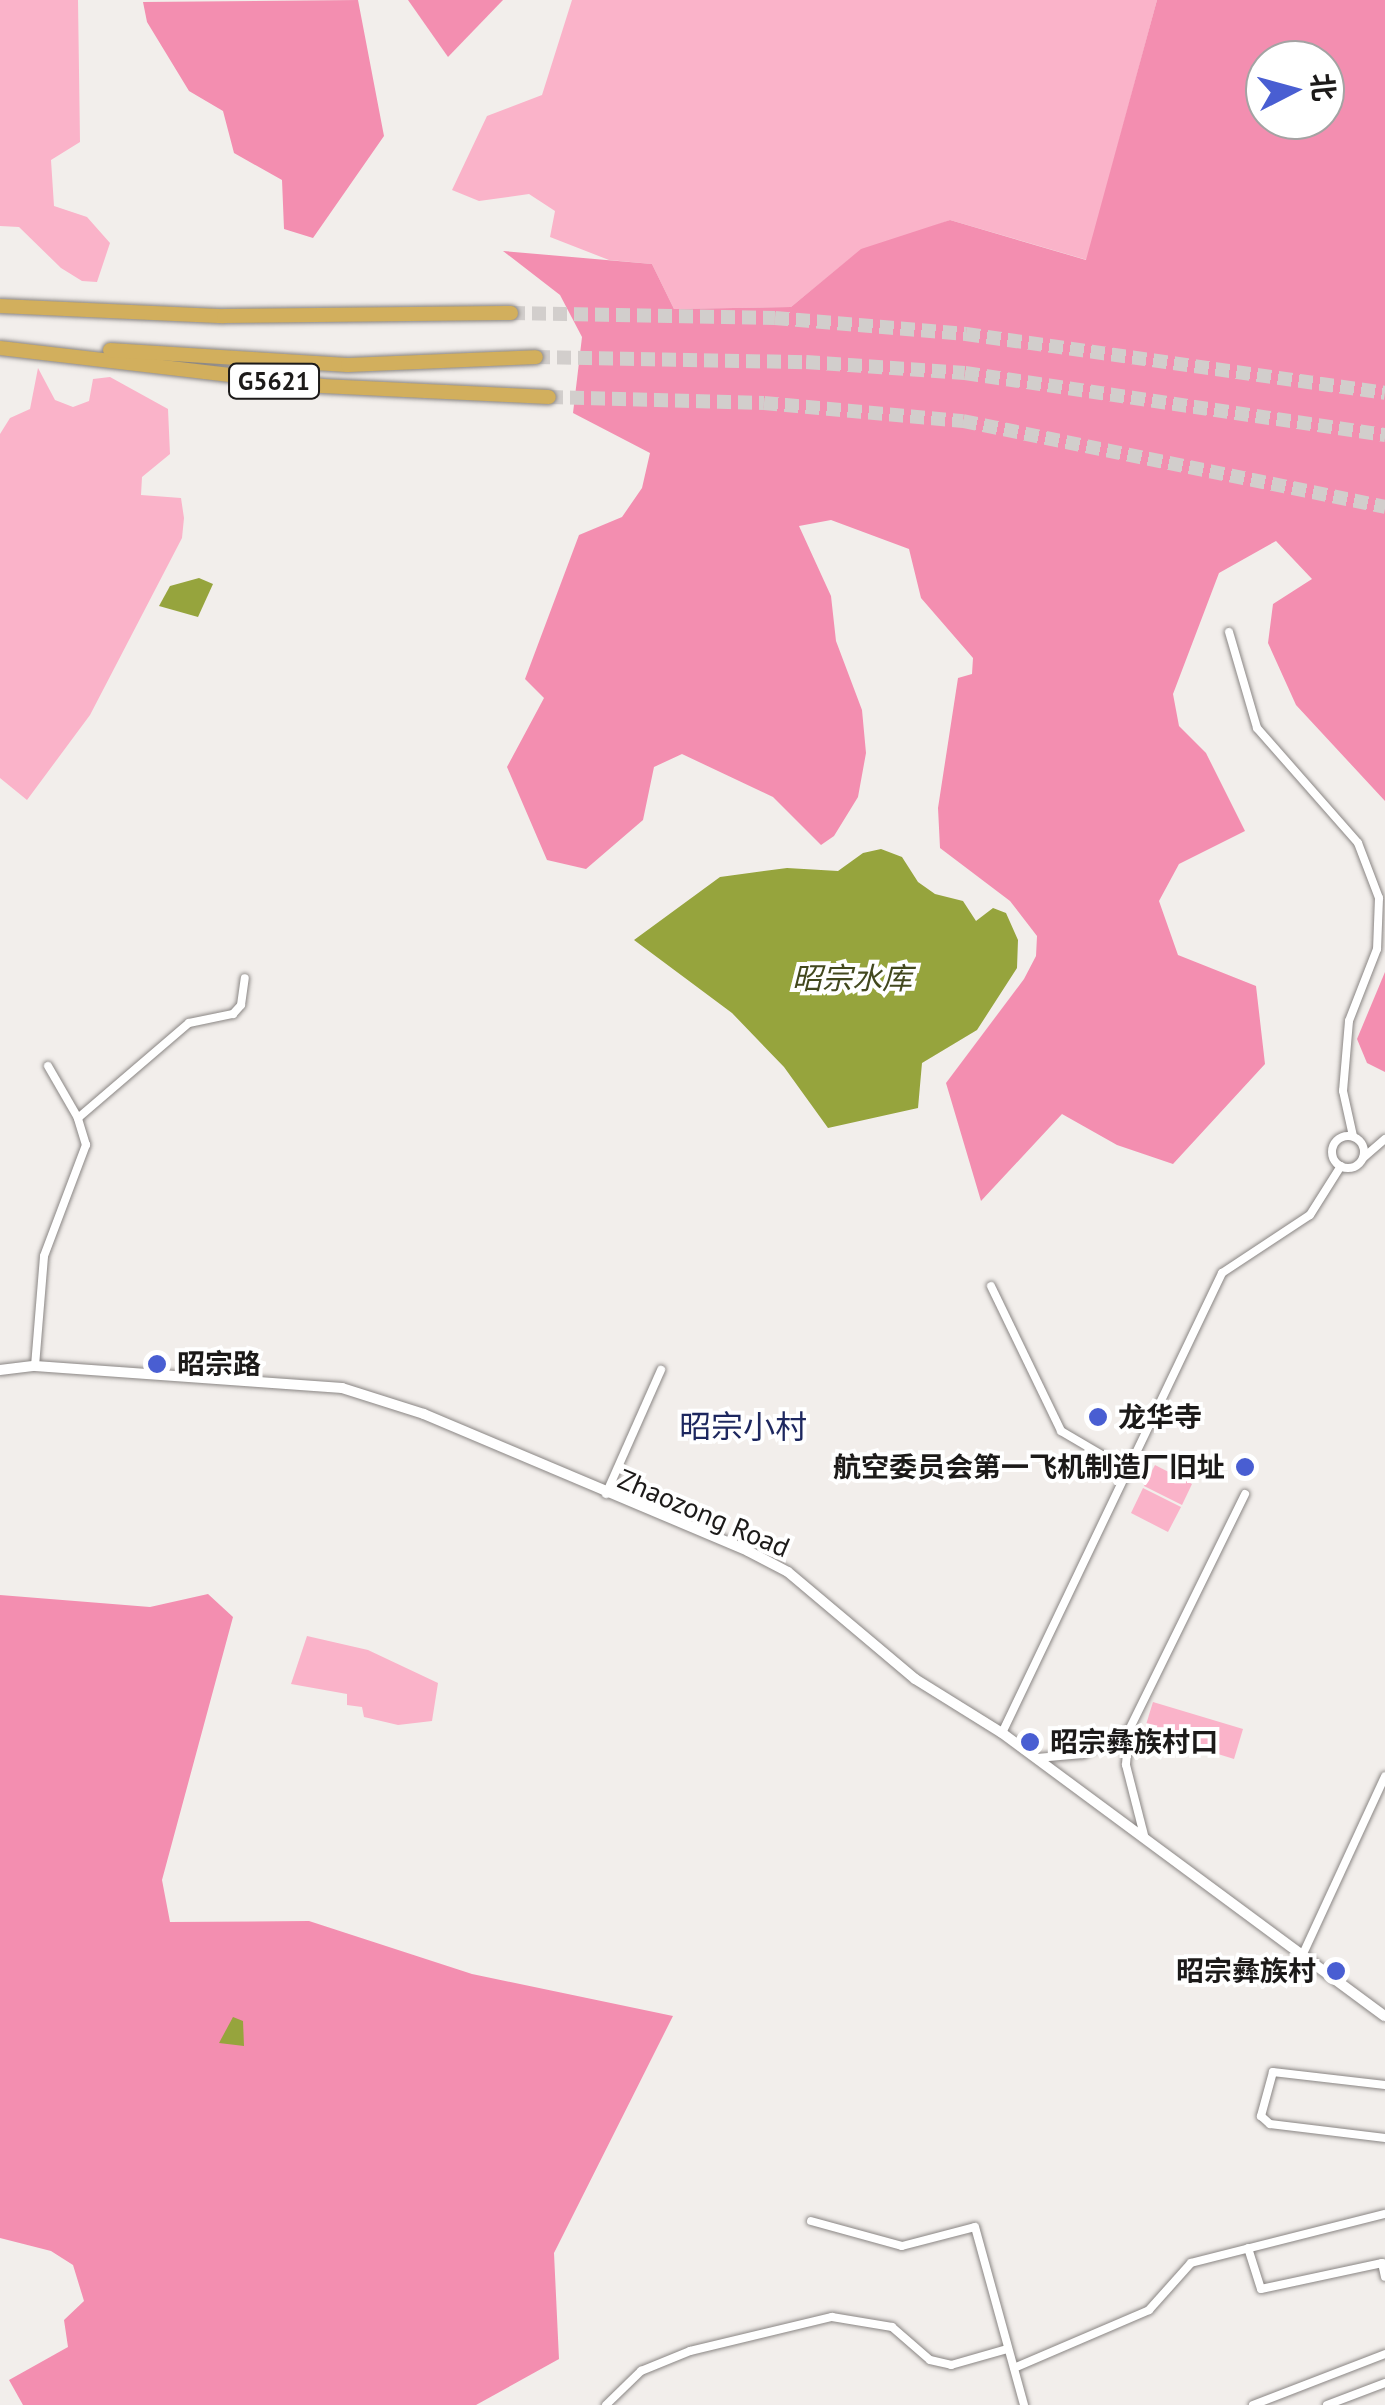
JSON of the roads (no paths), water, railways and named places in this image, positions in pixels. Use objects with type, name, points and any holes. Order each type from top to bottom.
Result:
[{"type":"highway","points":[[0,306],[224,316],[511,313]]},
{"type":"highway","name":"G5621","points":[[0,345],[358,365],[536,358]]},
{"type":"highway","name":"G5621","points":[[0,345],[322,386],[550,397]]},
{"type":"street","points":[[1229,632],[1258,728],[1358,843],[1379,898],[1377,949],[1349,1021],[1345,1117],[1332,1154],[1341,1166],[1352,1168],[1385,1139]]},
{"type":"street","points":[[78,1118],[189,1023],[233,1014],[242,1005],[245,978]]},
{"type":"street","points":[[36,1366],[44,1256],[86,1144],[78,1118],[48,1066]]},
{"type":"street","points":[[1345,1117],[1363,1158]]},
{"type":"street","points":[[1338,1140],[1385,1139]]},
{"type":"street","points":[[1002,1732],[1040,1662],[1055,1610],[1222,1273],[1310,1215],[1341,1166]]},
{"type":"street","points":[[991,1286],[1061,1431],[1124,1468]]},
{"type":"street","name":"Zhaozong Road","points":[[0,1370],[36,1366],[342,1388],[424,1414],[788,1572],[915,1679],[1002,1732],[1385,2016]]},
{"type":"street","points":[[606,1495],[661,1370]]},
{"type":"street","points":[[1145,1839],[1126,1765],[1128,1730],[1246,1494]]},
{"type":"street","points":[[1036,1758],[1084,1754],[1128,1730]]},
{"type":"street","points":[[1302,1956],[1385,1776]]},
{"type":"street","points":[[1385,2085],[1273,2072],[1261,2116],[1270,2124],[1385,2138]]},
{"type":"street","points":[[1014,2368],[1149,2310],[1191,2263],[1385,2214]]},
{"type":"street","points":[[811,2222],[902,2246],[975,2227],[1024,2405]]},
{"type":"street","points":[[1248,2248],[1261,2289],[1382,2263],[1385,2277]]},
{"type":"street","points":[[606,2405],[641,2372],[690,2351],[832,2316],[892,2326],[930,2360],[951,2365],[1007,2349]]},
{"type":"street","points":[[1253,2405],[1385,2354]]},
{"type":"street","points":[[1327,2405],[1385,2382]]},
{"type":"water","points":[[199,578],[213,584],[198,617],[159,606],[170,586]]},
{"type":"water","name":"昭宗水库","points":[[881,849],[902,857],[918,882],[935,894],[963,901],[976,921],[993,908],[1006,913],[1018,940],[1017,968],[977,1030],[922,1063],[918,1108],[828,1128],[784,1067],[732,1013],[634,940],[720,877],[787,868],[838,871],[863,853]]},
{"type":"water","points":[[233,2017],[243,2021],[244,2046],[219,2043]]},
{"type":"tunnel","points":[[511,313],[775,318],[966,334],[1385,393]]},
{"type":"tunnel","points":[[536,357],[806,362],[965,373],[1385,435]]},
{"type":"tunnel","points":[[549,397],[764,403],[963,421],[1385,507]]},
{"type":"place","name":"昭宗路","points":[[157,1364]]},
{"type":"place","name":"龙华寺","points":[[1098,1417]]},
{"type":"place","name":"航空委员会第一飞机制造厂旧址","points":[[1245,1467]]},
{"type":"place","name":"昭宗彝族村口","points":[[1030,1742]]},
{"type":"place","name":"昭宗彝族村","points":[[1336,1971]]},
{"type":"district","name":"昭宗小村","points":[[743,1426]]}]
